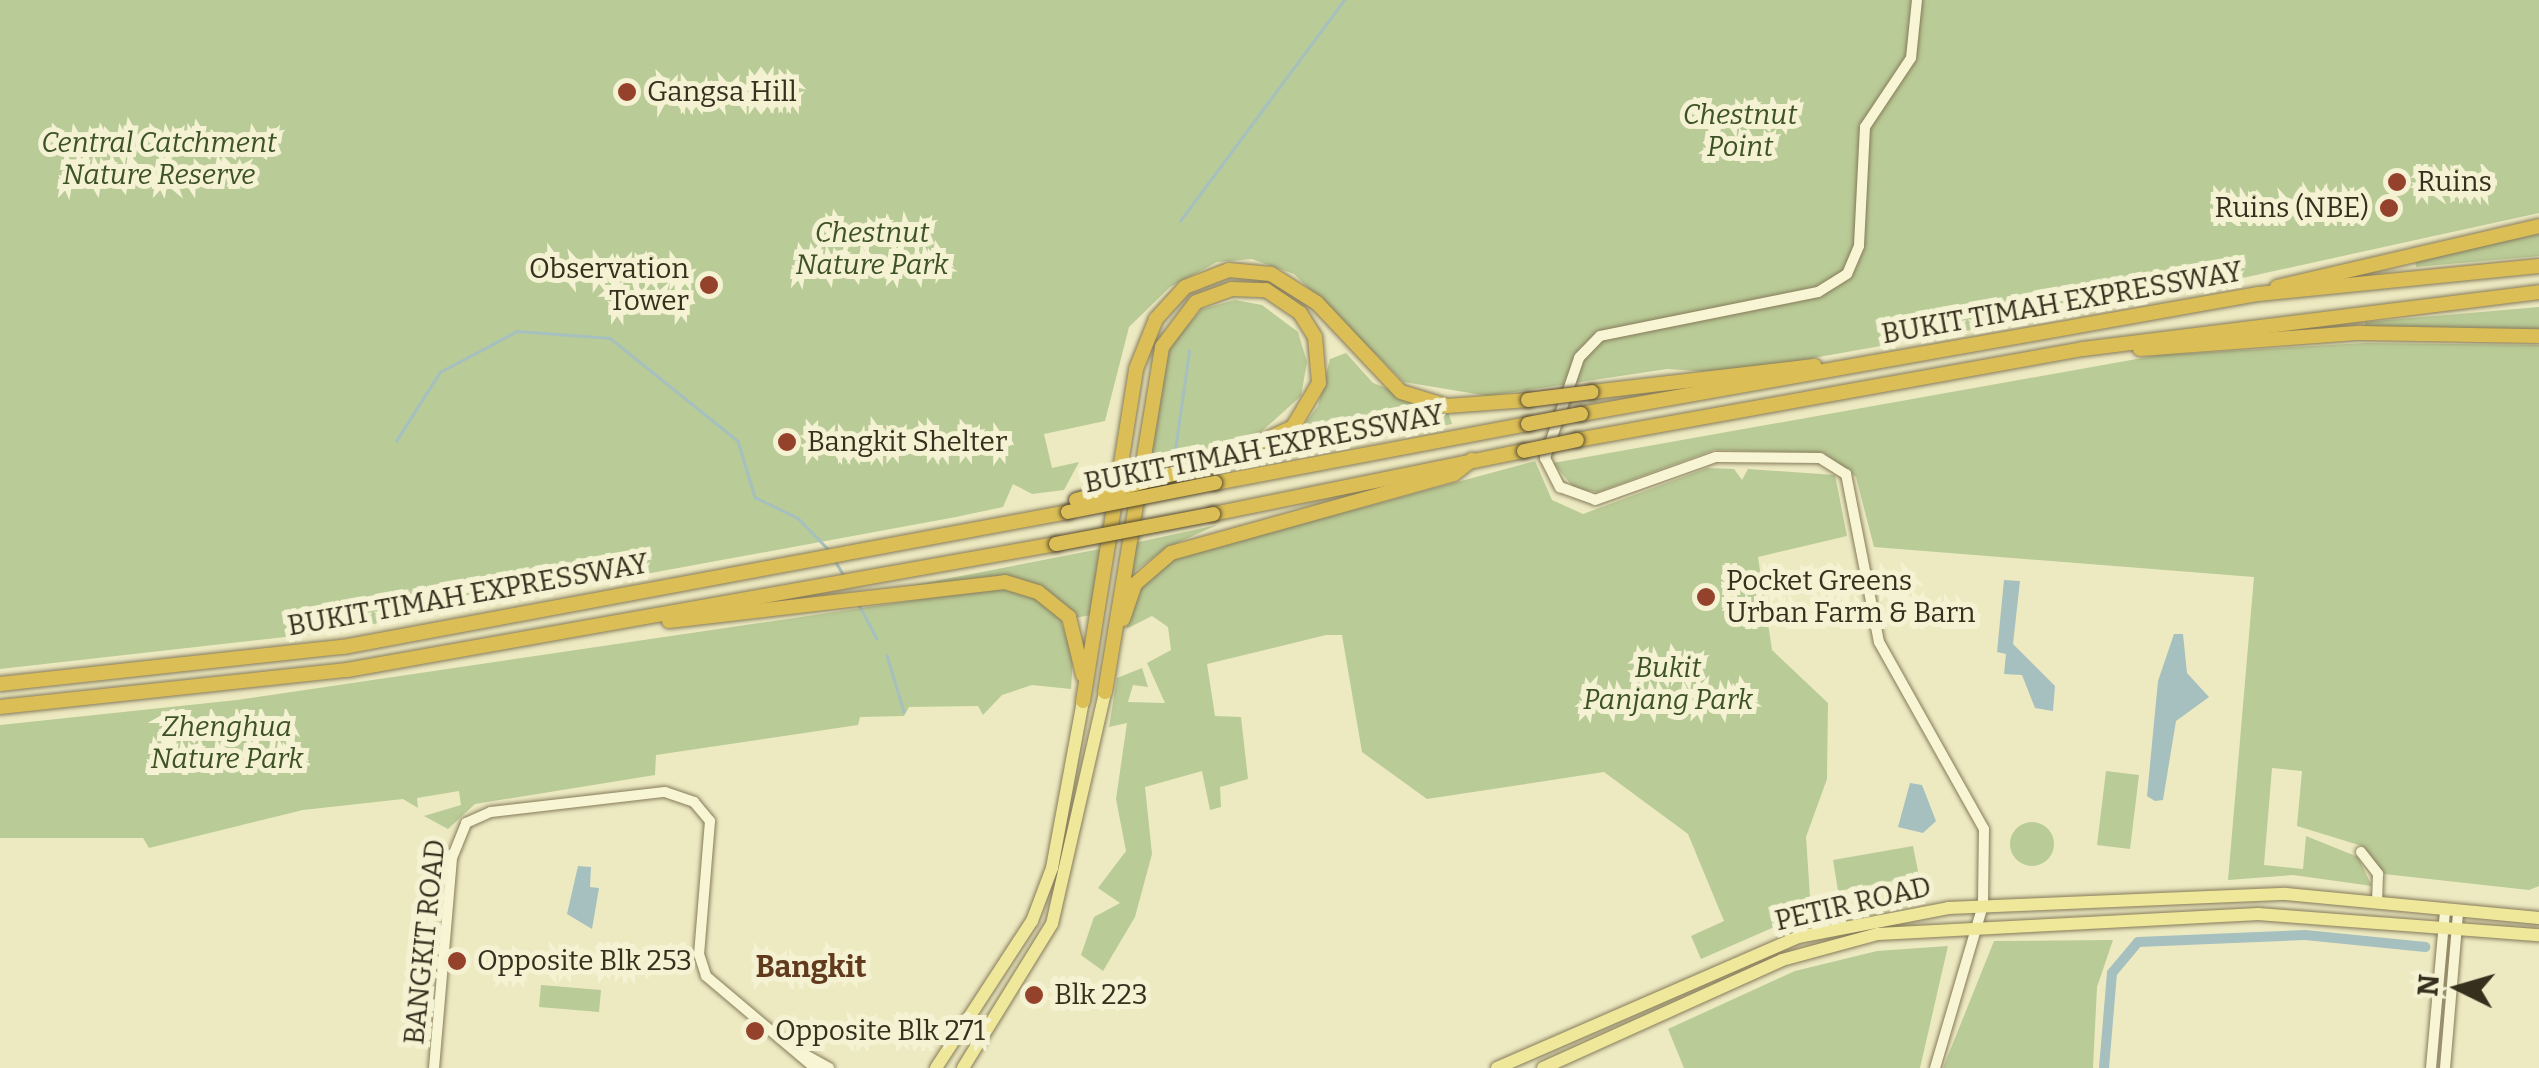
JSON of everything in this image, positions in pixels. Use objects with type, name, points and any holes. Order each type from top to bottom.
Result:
[{"type":"highway","points":[[2258,294],[2539,226]]},
{"type":"highway","name":"BUKIT TIMAH EXPRESSWAY","points":[[0,684],[342,647],[1032,518],[1072,506],[2258,294],[2539,266]]},
{"type":"highway","points":[[1083,701],[1144,342],[1171,299],[1208,275],[1251,269],[1290,282],[1379,377],[1423,401],[1528,400],[1786,365],[1840,367]]},
{"type":"highway","points":[[1072,506],[1218,462],[1293,427],[1319,383],[1315,337],[1300,313],[1266,290],[1231,288],[1196,302],[1162,347],[1122,603],[1105,692]]},
{"type":"highway","name":"BUKIT TIMAH EXPRESSWAY","points":[[0,707],[347,670],[623,624],[727,601],[1056,544],[1524,450],[2083,349],[2539,292]]},
{"type":"highway","points":[[2083,349],[2360,333],[2539,336]]},
{"type":"highway","points":[[1122,603],[1171,553],[1454,474],[1472,460]]},
{"type":"highway","points":[[623,624],[730,618],[883,594],[1006,582],[1038,592],[1069,617],[1083,701]]},
{"type":"main road","points":[[963,1068],[1052,924],[1105,692]]},
{"type":"main road","points":[[936,1068],[1032,921],[1052,868],[1083,701]]},
{"type":"main road","name":"PETIR ROAD","points":[[1497,1068],[1798,937],[1983,905],[2245,896],[2377,902],[2539,935]]},
{"type":"main road","name":"PETIR ROAD","points":[[1543,1068],[1802,953],[1978,923],[2244,914],[2451,920],[2539,918]]},
{"type":"main road","points":[[1599,1021],[1612,1025],[1608,1037]]},
{"type":"street","points":[[1917,0],[1911,58],[1865,127],[1859,246],[1847,274],[1818,292],[1600,336],[1579,358],[1546,458],[1560,487],[1594,500],[1716,457],[1810,457],[1842,469],[1879,642],[1984,829],[1983,905],[1935,1068]]},
{"type":"street","name":"BANGKIT ROAD","points":[[434,1068],[452,858],[466,823],[491,812],[664,792],[685,796],[710,821],[706,976],[814,1068]]},
{"type":"street","points":[[2360,852],[2378,874],[2377,902]]},
{"type":"street","points":[[2244,914],[2265,905],[2245,896]]},
{"type":"street","points":[[2431,1068],[2451,920]]},
{"type":"street","points":[[2444,1068],[2451,920]]},
{"type":"street","name":"BANGKIT ROAD","points":[[801,1053],[829,1068]]},
{"type":"green space","name":"Chestnut Nature Park","points":[[0,0],[2539,0],[2539,213],[2151,298],[1728,373],[1667,369],[1488,396],[1404,382],[1294,274],[1252,259],[1217,262],[1170,287],[1129,327],[1105,421],[1044,434],[1052,468],[1079,462],[1064,490],[1032,494],[1013,484],[1003,507],[330,632],[0,669]]},
{"type":"green space","points":[[2539,234],[2539,256],[2416,267],[2415,259]]},
{"type":"green space","points":[[1235,300],[1262,305],[1298,332],[1307,362],[1301,396],[1261,432],[1144,471],[1167,349],[1202,309]]},
{"type":"green space","points":[[2539,307],[2539,330],[2365,328],[2365,322]]},
{"type":"green space","points":[[2364,343],[2539,345],[2539,886],[2529,890],[2384,874],[2362,846],[2297,826],[2302,771],[2272,768],[2264,865],[2303,869],[2306,836],[2358,857],[2372,886],[2293,875],[2228,880],[2254,577],[1874,547],[1856,477],[1824,453],[1714,450],[1598,492],[1575,489],[1553,463],[2159,355]]},
{"type":"green space","points":[[1346,353],[1373,383],[1448,411],[1452,424],[1259,463],[1298,433],[1318,406],[1330,359]]},
{"type":"green space","name":"Bukit Panjang Park","points":[[1535,461],[1552,500],[1583,514],[1707,468],[1734,469],[1742,480],[1748,469],[1835,475],[1847,536],[1758,557],[1772,650],[1828,703],[1827,779],[1806,837],[1811,911],[1701,959],[1691,936],[1724,921],[1688,834],[1604,772],[1427,799],[1362,752],[1342,635],[1326,635],[1207,664],[1215,716],[1241,717],[1248,779],[1220,787],[1221,807],[1210,810],[1202,771],[1145,787],[1152,854],[1135,917],[1103,971],[1081,955],[1094,917],[1120,903],[1098,888],[1126,851],[1116,799],[1127,723],[1109,727],[1117,678],[1142,668],[1148,687],[1133,685],[1128,702],[1165,703],[1147,663],[1171,650],[1168,627],[1152,616],[1126,629],[1137,590],[1168,560]]},
{"type":"green space","points":[[1217,525],[1166,548],[1128,576],[1134,543]]},
{"type":"green space","points":[[1100,549],[1091,615],[1074,618],[1047,590],[1018,578],[904,587]]},
{"type":"green space","name":"Zhenghua Nature Park","points":[[997,588],[1032,596],[1060,618],[1073,657],[1071,689],[1032,685],[1002,695],[983,715],[978,706],[909,707],[904,716],[860,717],[858,725],[656,755],[655,775],[475,804],[448,829],[424,816],[461,805],[459,791],[417,798],[418,808],[403,799],[303,810],[149,848],[143,838],[0,838],[0,725],[237,700]]},
{"type":"green space","points":[[2106,771],[2139,775],[2130,849],[2097,845]]},
{"type":"green space","points":[[2032,822],[2047,829],[2054,844],[2047,859],[2032,866],[2017,859],[2010,844],[2017,829]]},
{"type":"green space","points":[[1913,846],[1919,876],[1838,891],[1833,860]]},
{"type":"green space","points":[[2113,940],[2097,987],[2093,1068],[1943,1068],[1994,941]]},
{"type":"green space","points":[[1948,946],[1920,1068],[1684,1068],[1668,1029],[1795,971],[1877,951]]},
{"type":"green space","points":[[541,985],[601,990],[599,1012],[539,1007]]},
{"type":"water","points":[[2004,580],[2020,581],[2013,644],[2055,686],[2053,711],[2035,708],[2022,675],[2004,674],[2006,654],[1997,652]]},
{"type":"water","points":[[2174,634],[2183,634],[2187,673],[2209,697],[2176,721],[2163,800],[2155,801],[2147,796],[2158,681]]},
{"type":"water","points":[[1910,783],[1922,785],[1936,821],[1923,833],[1898,827]]},
{"type":"water","points":[[578,866],[591,867],[590,887],[599,888],[592,929],[567,914]]},
{"type":"waterway","points":[[1180,221],[1344,0]]},
{"type":"waterway","points":[[396,441],[440,372],[517,331],[610,338],[738,441],[755,497],[798,518],[831,552]]},
{"type":"waterway","points":[[1173,464],[1189,351]]},
{"type":"waterway","points":[[834,559],[843,574]]},
{"type":"waterway","points":[[858,603],[877,638]]},
{"type":"waterway","points":[[887,655],[904,712]]},
{"type":"waterway","points":[[2104,1068],[2112,973],[2138,942],[2305,935],[2425,947]]},
{"type":"place","name":"Gangsa Hill","points":[[627,92]]},
{"type":"place","name":"Ruins","points":[[2397,182]]},
{"type":"place","name":"Ruins (NBE)","points":[[2389,208]]},
{"type":"place","name":"Observation Tower","points":[[709,285]]},
{"type":"place","name":"Bangkit Shelter","points":[[787,442]]},
{"type":"place","name":"Pocket Greens Urban Farm & Barn","points":[[1706,597]]},
{"type":"place","name":"Opposite Blk 253","points":[[457,961]]},
{"type":"place","name":"Blk 223","points":[[1034,995]]},
{"type":"place","name":"Opposite Blk 271","points":[[755,1031]]},
{"type":"district","name":"Bangkit","points":[[811,967]]},
{"type":"park label","name":"Chestnut Point","points":[[1740,131]]},
{"type":"park label","name":"Central Catchment Nature Reserve","points":[[159,159]]}]
